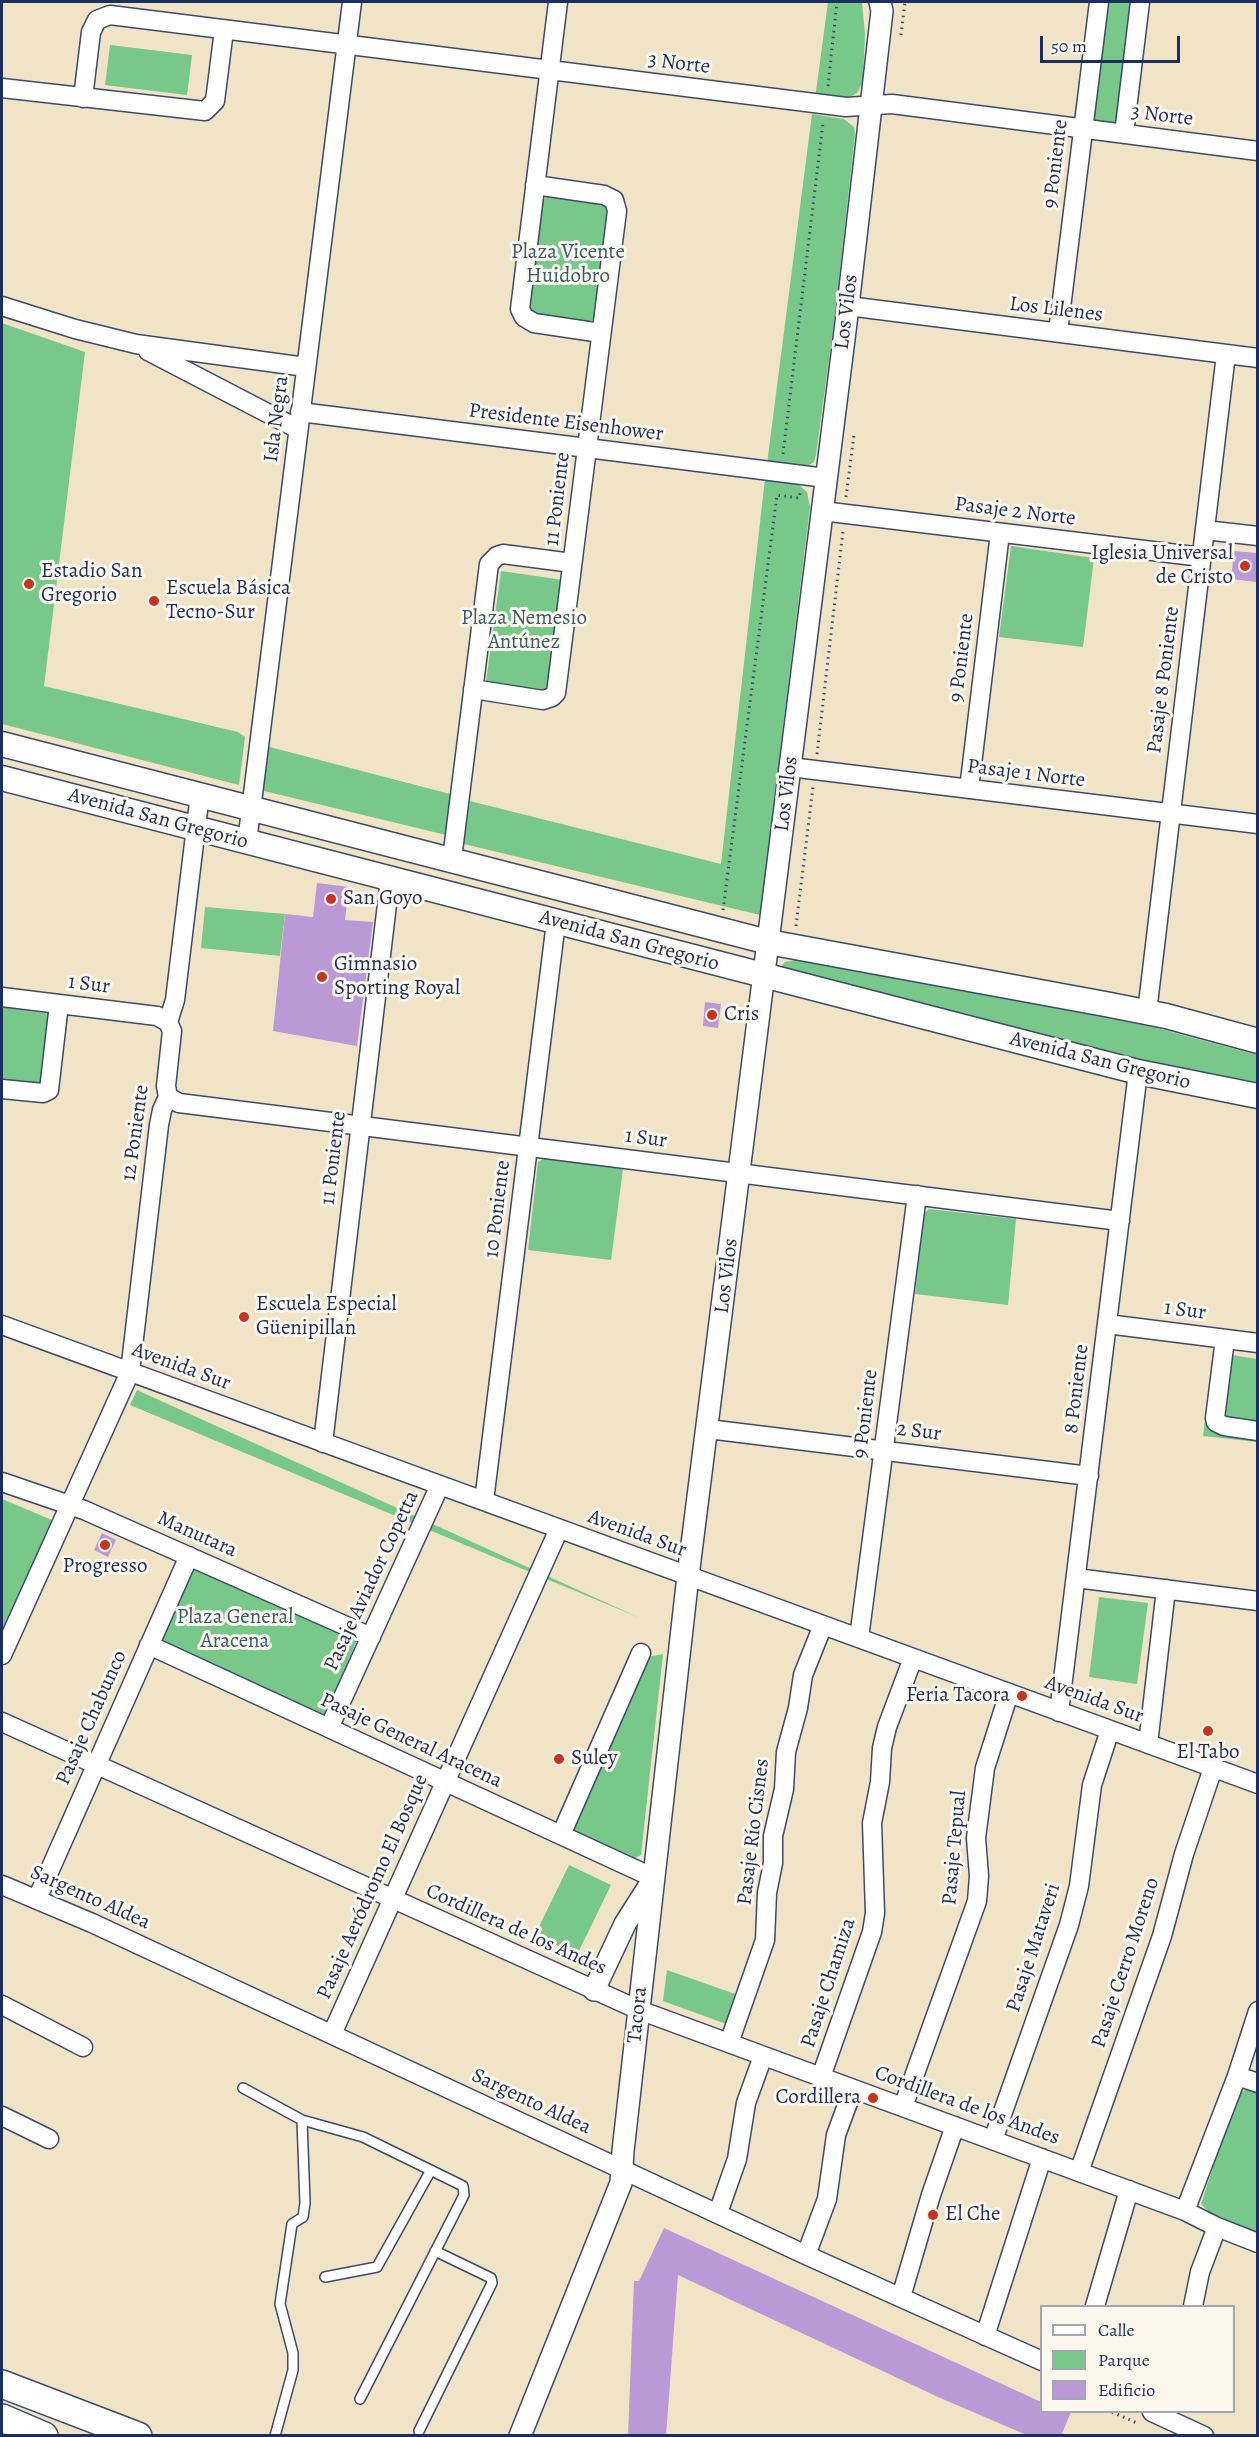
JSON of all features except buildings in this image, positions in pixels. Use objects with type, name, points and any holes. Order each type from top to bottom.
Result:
[{"type":"main road","name":"Avenida San Gregorio","points":[[2,744],[768,942],[1147,1012],[1257,1041]]},
{"type":"main road","name":"Avenida San Gregorio","points":[[2,778],[1138,1072],[1257,1096]]},
{"type":"main road","points":[[2,2384],[138,2436]]},
{"type":"main road","points":[[2,2418],[44,2436]]},
{"type":"street","name":"Isla Negra","points":[[247,842],[352,2]]},
{"type":"street","points":[[558,2],[520,305],[521,313],[534,323],[601,333]]},
{"type":"street","name":"9 Poniente","points":[[1058,332],[1100,2]]},
{"type":"street","points":[[1124,134],[1140,2]]},
{"type":"street","name":"Los Vilos","points":[[688,1576],[848,306],[882,5]]},
{"type":"street","name":"3 Norte","points":[[83,98],[91,32],[97,20],[110,15],[846,107],[892,104],[1257,151]]},
{"type":"street","points":[[2,88],[205,111],[215,101],[224,30]]},
{"type":"street","name":"11 Poniente","points":[[473,689],[543,700],[556,693],[617,206],[614,200],[604,195],[535,185]]},
{"type":"street","name":"Presidente Eisenhower","points":[[2,306],[75,329],[136,344],[306,367]]},
{"type":"street","name":"Los Lilenes","points":[[848,306],[1257,358]]},
{"type":"street","name":"Presidente Eisenhower","points":[[136,344],[299,420],[586,448],[826,478]]},
{"type":"street","name":"Pasaje 8 Poniente","points":[[1147,1012],[1226,354]]},
{"type":"street","name":"Pasaje 2 Norte","points":[[822,511],[1202,557]]},
{"type":"street","points":[[1205,530],[1257,536]]},
{"type":"street","name":"9 Poniente","points":[[969,789],[1000,533]]},
{"type":"street","name":"11 Poniente","points":[[452,860],[488,570],[492,559],[503,554],[572,563]]},
{"type":"street","name":"Pasaje 1 Norte","points":[[790,767],[1257,824]]},
{"type":"street","name":"12 Poniente","points":[[2,1655],[130,1372],[159,1125],[168,1097],[166,1086],[172,1031],[168,1022],[175,1000],[200,794]]},
{"type":"street","name":"11 Poniente","points":[[323,1443],[390,879]]},
{"type":"street","name":"10 Poniente","points":[[484,1502],[556,922]]},
{"type":"street","name":"1 Sur","points":[[2,997],[160,1017],[168,1022]]},
{"type":"street","points":[[2,1089],[43,1093],[49,1090],[59,1004]]},
{"type":"street","name":"8 Poniente","points":[[1059,1712],[1138,1072]]},
{"type":"street","name":"1 Sur","points":[[168,1097],[179,1102],[1120,1221]]},
{"type":"street","name":"9 Poniente","points":[[860,1638],[917,1195]]},
{"type":"street","name":"1 Sur","points":[[1107,1324],[1257,1342]]},
{"type":"street","name":"Avenida Sur","points":[[2,1325],[1257,1784]]},
{"type":"street","points":[[1225,1339],[1216,1422],[1224,1426],[1257,1431]]},
{"type":"street","name":"2 Sur","points":[[708,1429],[1089,1476]]},
{"type":"street","name":"Manutara","points":[[2,1482],[84,1510],[371,1637]]},
{"type":"street","name":"Pasaje Aviador Copetta","points":[[329,1728],[440,1485]]},
{"type":"street","name":"Pasaje Aeródromo El Bosque","points":[[332,2034],[560,1529]]},
{"type":"street","name":"Pasaje Chabunco","points":[[37,1899],[189,1556]]},
{"type":"street","name":"Tacora","points":[[520,2436],[616,2199],[622,2168],[688,1576]]},
{"type":"street","points":[[1076,1578],[1257,1601]]},
{"type":"street","points":[[1148,1744],[1166,1589]]},
{"type":"street","name":"Pasaje Río Cisnes","points":[[729,2043],[765,1940],[767,1893],[773,1863],[773,1836],[784,1789],[786,1752],[798,1708],[803,1675],[823,1625]]},
{"type":"street","name":"Pasaje General Aracena","points":[[149,1645],[654,1878]]},
{"type":"street","points":[[561,1835],[641,1653]]},
{"type":"street","name":"Pasaje Chamiza","points":[[821,2077],[872,1932],[875,1913],[872,1823],[880,1782],[882,1748],[887,1727],[913,1658]]},
{"type":"street","name":"Pasaje Tepual","points":[[903,2107],[977,1901],[976,1838],[985,1768],[1010,1693]]},
{"type":"street","name":"Cordillera de los Andes","points":[[2,1722],[639,2010],[1185,2211],[1257,2243]]},
{"type":"street","name":"Pasaje Mataveri","points":[[993,2140],[1069,1925],[1079,1886],[1092,1785],[1110,1730]]},
{"type":"street","name":"Pasaje Cerro Moreno","points":[[1079,2172],[1161,1936],[1184,1854],[1213,1768]]},
{"type":"street","points":[[594,1990],[625,1924],[654,1878]]},
{"type":"street","name":"Sargento Aldea","points":[[2,1884],[1040,2361]]},
{"type":"street","points":[[2,2005],[83,2047]]},
{"type":"street","points":[[1185,2211],[1237,2076],[1257,2010]]},
{"type":"street","points":[[718,2213],[737,2159],[746,2103],[763,2056]]},
{"type":"street","points":[[1237,2076],[1257,2083]]},
{"type":"street","points":[[806,2255],[827,2199],[836,2135],[853,2089]]},
{"type":"street","points":[[2,2116],[49,2139]]},
{"type":"street","points":[[901,2297],[934,2185],[955,2126]]},
{"type":"street","points":[[986,2336],[1042,2158]]},
{"type":"street","points":[[1096,2305],[1129,2190]]},
{"type":"street","points":[[1192,2305],[1200,2272],[1217,2227]]},
{"type":"street","points":[[1161,2413],[1204,2436]]},
{"type":"lane","points":[[243,2088],[302,2120],[363,2137],[463,2186],[464,2195],[360,2399]]},
{"type":"lane","points":[[275,2436],[293,2370],[293,2354],[280,2304],[292,2224],[303,2217],[305,2203],[302,2120]]},
{"type":"lane","points":[[326,2277],[377,2267],[430,2170]]},
{"type":"lane","points":[[419,2431],[492,2283],[491,2278],[435,2251]]},
{"type":"path","points":[[900,45],[905,2]]},
{"type":"path","points":[[794,946],[854,431]]},
{"type":"green space","points":[[828,2],[862,2],[865,34],[863,80],[858,92],[848,99],[815,99]]},
{"type":"green space","points":[[1105,2],[1135,2],[1115,126],[1094,122],[1092,119]]},
{"type":"green space","points":[[110,45],[192,55],[187,95],[105,85]]},
{"type":"green space","points":[[812,114],[844,119],[854,127],[855,134],[836,307],[816,455],[814,462],[806,467],[767,464]]},
{"type":"green space","name":"Plaza Vicente Huidobro","points":[[551,193],[604,200],[611,206],[595,318],[587,323],[531,315],[527,300],[541,202]]},
{"type":"green space","name":"Estadio San Gregorio","points":[[2,323],[85,352],[44,686],[238,732],[245,737],[239,785],[2,724]]},
{"type":"green space","points":[[765,479],[799,485],[807,492],[810,507],[760,915],[464,844],[470,801],[721,864]]},
{"type":"green space","points":[[1011,546],[1094,558],[1083,647],[999,637]]},
{"type":"green space","name":"Plaza Nemesio Antúnez","points":[[501,571],[563,580],[547,691],[486,682]]},
{"type":"green space","points":[[266,746],[450,794],[446,835],[260,790]]},
{"type":"green space","points":[[205,907],[285,914],[280,956],[201,948]]},
{"type":"green space","points":[[795,960],[825,963],[1153,1027],[1257,1055],[1257,1087],[1133,1062],[785,972],[782,965]]},
{"type":"green space","points":[[2,1007],[49,1014],[54,1019],[41,1088],[2,1084]]},
{"type":"green space","points":[[545,1158],[623,1169],[611,1260],[528,1250],[538,1162]]},
{"type":"green space","points":[[929,1209],[1016,1219],[1008,1305],[915,1294],[923,1214]]},
{"type":"green space","points":[[1213,1352],[1257,1359],[1257,1442],[1203,1436]]},
{"type":"green space","points":[[137,1390],[640,1618],[130,1405]]},
{"type":"green space","points":[[2,1499],[52,1520],[2,1634]]},
{"type":"green space","name":"Plaza General Aracena","points":[[193,1566],[357,1640],[325,1715],[159,1640]]},
{"type":"green space","points":[[1099,1597],[1148,1603],[1137,1684],[1089,1677]]},
{"type":"green space","points":[[663,1654],[641,1855],[635,1858],[569,1828],[648,1657]]},
{"type":"green space","points":[[569,1865],[611,1885],[577,1955],[535,1935]]},
{"type":"green space","points":[[667,1970],[735,1994],[729,2025],[663,2001]]},
{"type":"green space","points":[[1254,2086],[1257,2087],[1257,2238],[1220,2223],[1201,2204],[1237,2094]]},
{"type":"place","name":"Iglesia Universal de Cristo","points":[[1245,566]]},
{"type":"place","name":"Estadio San Gregorio","points":[[29,584]]},
{"type":"place","name":"Escuela Básica Tecno-Sur","points":[[154,601]]},
{"type":"place","name":"San Goyo","points":[[331,899]]},
{"type":"place","name":"Gimnasio Sporting Royal","points":[[322,977]]},
{"type":"place","name":"Cris","points":[[712,1015]]},
{"type":"place","name":"Escuela Especial Güenipillan","points":[[244,1317]]},
{"type":"place","name":"Progresso","points":[[105,1545]]},
{"type":"place","name":"Feria Tacora","points":[[1022,1696]]},
{"type":"place","name":"El Tabo","points":[[1208,1731]]},
{"type":"place","name":"Suley","points":[[559,1759]]},
{"type":"place","name":"Cordillera","points":[[873,2098]]},
{"type":"place","name":"El Che","points":[[933,2215]]}]
